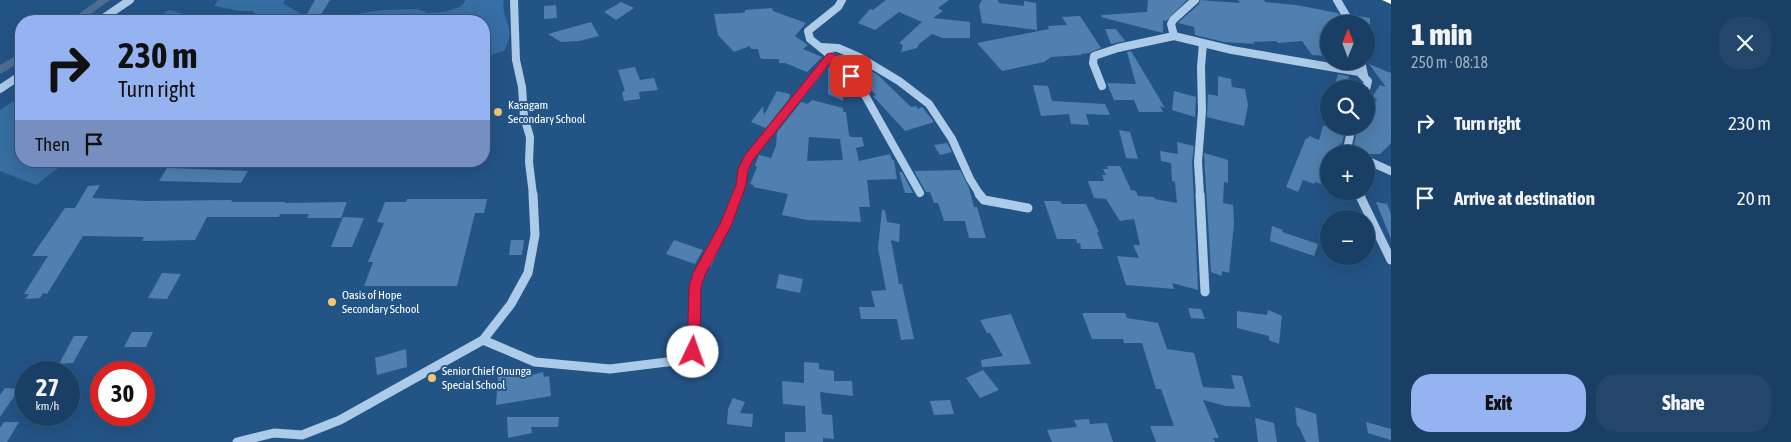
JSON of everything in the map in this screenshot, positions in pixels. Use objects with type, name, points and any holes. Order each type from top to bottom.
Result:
[{"type":"street","points":[[108,15],[130,0]]},
{"type":"street","points":[[237,442],[274,433],[302,435],[340,420],[483,340],[512,304],[528,273],[535,235],[529,162],[530,136],[524,117],[522,87],[516,60],[514,0]]},
{"type":"street","points":[[842,0],[838,7],[808,31],[810,40],[822,47],[862,90],[920,193]]},
{"type":"street","points":[[1174,36],[1171,24],[1173,20],[1194,0]]},
{"type":"street","points":[[1337,0],[1346,15]]},
{"type":"street","points":[[1102,86],[1093,63],[1094,56],[1118,48],[1174,36],[1232,50],[1359,72],[1364,75]]},
{"type":"street","points":[[1203,43],[1201,67],[1202,111],[1198,162],[1205,292]]},
{"type":"street","points":[[822,47],[836,48],[867,62],[928,103],[941,120],[961,155],[974,187],[984,200],[1028,208]]},
{"type":"street","points":[[483,340],[535,362],[610,369],[675,361],[693,352],[695,287],[699,273],[726,224],[741,185],[743,169],[748,158],[831,56]]},
{"type":"street","points":[[1363,70],[1367,80]]},
{"type":"street","points":[[0,90],[15,79]]},
{"type":"street","points":[[1375,164],[1391,171]]},
{"type":"street","points":[[1361,200],[1391,260]]},
{"type":"shaded area","points":[[218,0],[285,0],[283,3],[301,14],[250,15],[255,14],[253,11],[240,11],[214,6]]},
{"type":"shaded area","points":[[466,0],[504,0],[503,7],[509,35],[504,51],[490,55],[490,15],[350,15],[381,10],[417,9],[428,13],[443,12],[460,7]]},
{"type":"shaded area","points":[[169,10],[187,15],[161,15]]},
{"type":"shaded area","points":[[15,100],[15,167],[59,167],[36,185],[0,171],[0,110]]},
{"type":"building","points":[[315,0],[330,0],[321,15],[306,15]]},
{"type":"building","points":[[886,0],[949,0],[938,8],[943,11],[933,18],[970,22],[970,38],[943,38],[932,34],[919,44],[917,48],[901,52],[903,45],[899,43],[922,22],[899,12],[875,30],[858,23],[870,9],[873,10]]},
{"type":"building","points":[[982,0],[998,0],[999,3],[1024,6],[1024,1],[1036,3],[1037,30],[982,23],[979,5]]},
{"type":"building","points":[[1148,0],[1187,0],[1166,21],[1163,20],[1163,33],[1101,17],[1102,15],[1147,12]]},
{"type":"building","points":[[1200,0],[1240,3],[1238,0],[1264,0],[1265,2],[1296,5],[1338,13],[1339,15],[1320,15],[1320,55],[1312,55],[1302,41],[1278,43],[1276,41],[1253,42],[1255,44],[1224,42],[1195,35],[1194,27],[1178,23],[1199,4]]},
{"type":"building","points":[[621,2],[634,8],[616,20],[604,12]]},
{"type":"building","points":[[556,5],[557,18],[544,19],[544,6]]},
{"type":"building","points":[[772,8],[773,11],[806,23],[795,36],[808,45],[803,49],[822,57],[807,72],[785,63],[779,63],[779,59],[760,58],[758,49],[751,49],[750,46],[734,52],[718,35],[714,14],[741,13],[745,12],[745,10]]},
{"type":"building","points":[[1080,16],[1101,48],[1082,55],[1051,57],[1044,62],[1002,71],[977,43],[1049,29],[1048,26],[1067,25],[1062,17]]},
{"type":"building","points":[[591,22],[599,36],[579,41],[561,42],[548,34]]},
{"type":"building","points":[[1105,29],[1116,29],[1125,41],[1111,44]]},
{"type":"building","points":[[1131,51],[1165,108],[1160,106],[1163,112],[1139,112],[1134,100],[1114,100],[1107,83],[1136,84],[1127,52]]},
{"type":"building","points":[[831,65],[840,77],[843,77],[843,101],[828,94],[828,68]]},
{"type":"building","points":[[1375,66],[1391,73],[1391,143],[1380,154],[1375,154],[1375,145],[1354,145],[1356,135],[1375,135],[1375,102],[1377,99],[1375,98],[1375,92],[1380,85],[1386,87],[1373,70]]},
{"type":"building","points":[[635,67],[640,80],[654,78],[658,90],[639,92],[640,99],[624,101],[622,92],[625,91],[618,70]]},
{"type":"building","points":[[865,67],[878,75],[911,107],[916,106],[918,109],[922,107],[934,122],[905,131],[873,96],[876,95],[853,72]]},
{"type":"building","points":[[1338,74],[1349,76],[1348,80],[1336,80]]},
{"type":"building","points":[[1218,76],[1231,79],[1232,87],[1245,89],[1248,105],[1244,126],[1207,117],[1208,94],[1218,96]]},
{"type":"building","points":[[1033,85],[1048,86],[1052,101],[1105,104],[1110,115],[1086,114],[1089,125],[1071,124],[1069,114],[1041,116]]},
{"type":"building","points":[[777,91],[790,94],[789,99],[766,128],[751,122],[763,106],[764,115]]},
{"type":"building","points":[[1174,91],[1196,97],[1195,117],[1172,110]]},
{"type":"building","points":[[812,100],[843,108],[843,112],[846,112],[849,135],[851,137],[862,137],[864,146],[856,148],[859,161],[890,154],[892,160],[894,160],[897,179],[867,180],[870,207],[859,207],[861,222],[807,220],[782,215],[788,194],[753,187],[754,185],[750,184],[757,167],[755,166],[759,155],[771,158],[776,146],[777,132],[801,102],[808,104]],"holes":[[[809,137],[840,139],[843,160],[807,161]]]},
{"type":"building","points":[[1119,130],[1130,132],[1138,159],[1126,158]]},
{"type":"building","points":[[1320,135],[1344,135],[1342,144],[1340,143],[1340,145],[1320,145],[1320,184],[1315,182],[1314,184],[1303,180],[1298,192],[1286,187],[1306,138],[1308,139],[1309,136],[1319,140]]},
{"type":"building","points":[[1177,142],[1194,146],[1192,162],[1198,290],[1172,283],[1174,289],[1126,285],[1117,256],[1139,258],[1133,245],[1140,245],[1134,219],[1120,221],[1106,199],[1094,198],[1088,181],[1104,181],[1102,175],[1106,175],[1103,169],[1108,169],[1107,166],[1120,166],[1131,190],[1136,191],[1138,196],[1154,197],[1155,199],[1177,203],[1175,182],[1172,181],[1171,163],[1161,161],[1160,151],[1178,154]]},
{"type":"building","points":[[947,143],[952,152],[940,155],[934,145]]},
{"type":"building","points":[[1204,153],[1228,160],[1228,183],[1224,182],[1223,203],[1233,205],[1234,224],[1229,273],[1222,271],[1222,276],[1211,272]]},
{"type":"building","points":[[167,168],[248,171],[241,183],[159,181]]},
{"type":"building","points":[[960,170],[969,188],[974,207],[977,207],[986,238],[969,238],[965,221],[944,221],[938,203],[934,203],[930,192],[926,192],[914,171]]},
{"type":"building","points":[[899,172],[902,172],[913,193],[905,193]]},
{"type":"building","points":[[100,185],[92,198],[146,201],[347,202],[341,218],[307,218],[309,214],[280,214],[279,217],[207,217],[195,240],[142,241],[144,237],[83,236],[47,294],[43,293],[40,298],[25,299],[29,294],[24,294],[48,256],[32,256],[65,208],[75,208],[88,186]]},
{"type":"building","points":[[407,199],[487,199],[484,213],[475,213],[457,286],[364,286],[373,262],[368,262],[384,223],[377,222],[385,202],[406,202]]},
{"type":"building","points":[[1044,201],[1060,201],[1062,204],[1086,204],[1099,232],[1097,232],[1103,249],[1081,249],[1080,243],[1077,243],[1076,239],[1057,239]]},
{"type":"building","points":[[1376,202],[1387,204],[1391,214],[1391,239]]},
{"type":"building","points":[[882,210],[885,210],[887,222],[900,224],[899,242],[891,240],[899,284],[902,284],[914,339],[901,340],[897,319],[861,319],[859,307],[875,307],[871,291],[886,290],[878,248]]},
{"type":"building","points":[[343,217],[364,218],[352,247],[331,247]]},
{"type":"building","points":[[1272,226],[1283,230],[1282,232],[1318,244],[1314,256],[1270,241]]},
{"type":"building","points":[[511,240],[524,240],[522,255],[509,255]]},
{"type":"building","points":[[674,240],[703,250],[695,264],[666,254]]},
{"type":"building","points":[[162,273],[181,274],[167,299],[148,298]]},
{"type":"building","points":[[779,274],[803,279],[800,293],[776,288]]},
{"type":"building","points":[[1188,308],[1201,309],[1205,319],[1191,318]]},
{"type":"building","points":[[1268,310],[1282,316],[1279,344],[1269,340],[1269,336],[1237,328],[1237,311],[1267,315]]},
{"type":"building","points":[[1082,313],[1125,313],[1127,318],[1158,323],[1167,349],[1194,353],[1203,387],[1235,389],[1231,375],[1242,376],[1251,407],[1226,406],[1203,400],[1219,438],[1213,438],[1215,442],[1156,442],[1150,426],[1174,426],[1161,389],[1156,389],[1142,343],[1124,343],[1123,339],[1092,339]]},
{"type":"building","points":[[1011,314],[1031,364],[982,367],[981,360],[1003,356],[980,320]]},
{"type":"building","points":[[132,332],[153,332],[146,347],[124,347]]},
{"type":"building","points":[[74,336],[88,336],[74,361],[61,361]]},
{"type":"building","points":[[406,349],[407,367],[377,375],[375,358]]},
{"type":"building","points":[[804,362],[819,363],[819,369],[834,371],[834,381],[852,381],[853,396],[820,392],[822,414],[832,415],[834,439],[823,438],[823,442],[785,442],[785,432],[806,432],[805,406],[783,404],[782,381],[804,383]]},
{"type":"building","points":[[983,370],[999,390],[980,398],[966,378]]},
{"type":"building","points":[[526,371],[526,377],[543,372],[544,377],[549,376],[551,396],[496,405],[498,376],[500,376],[500,373]]},
{"type":"building","points":[[5,388],[15,389],[15,395],[0,417],[0,395]]},
{"type":"building","points":[[733,398],[745,402],[740,413],[753,414],[752,427],[727,424],[728,409]]},
{"type":"building","points":[[950,400],[954,414],[934,415],[930,401]]},
{"type":"building","points":[[1295,407],[1316,414],[1319,442],[1306,442],[1297,426]]},
{"type":"building","points":[[507,417],[559,417],[558,427],[531,427],[532,433],[508,438]]},
{"type":"building","points":[[1255,418],[1274,423],[1277,442],[1258,442]]},
{"type":"building","points":[[1089,419],[1090,424],[1107,423],[1113,442],[1052,442],[1047,430],[1077,427],[1074,420]]},
{"type":"building","points":[[4,422],[15,422],[17,426],[7,442],[0,442],[0,428]]},
{"type":"building","points":[[1366,422],[1391,429],[1391,440],[1368,433]]},
{"type":"waterway","points":[[83,15],[105,0]]},
{"type":"waterway","points":[[0,70],[15,61]]},
{"type":"place","name":"Kasagam Secondary School","points":[[498,112]]},
{"type":"place","name":"Oasis of Hope Secondary School","points":[[332,302]]},
{"type":"place","name":"Senior Chief Onunga Special School","points":[[432,378]]},
{"type":"route","points":[[693,352],[695,287],[699,273],[726,224],[741,185],[743,169],[748,158],[831,56],[851,76]]}]
